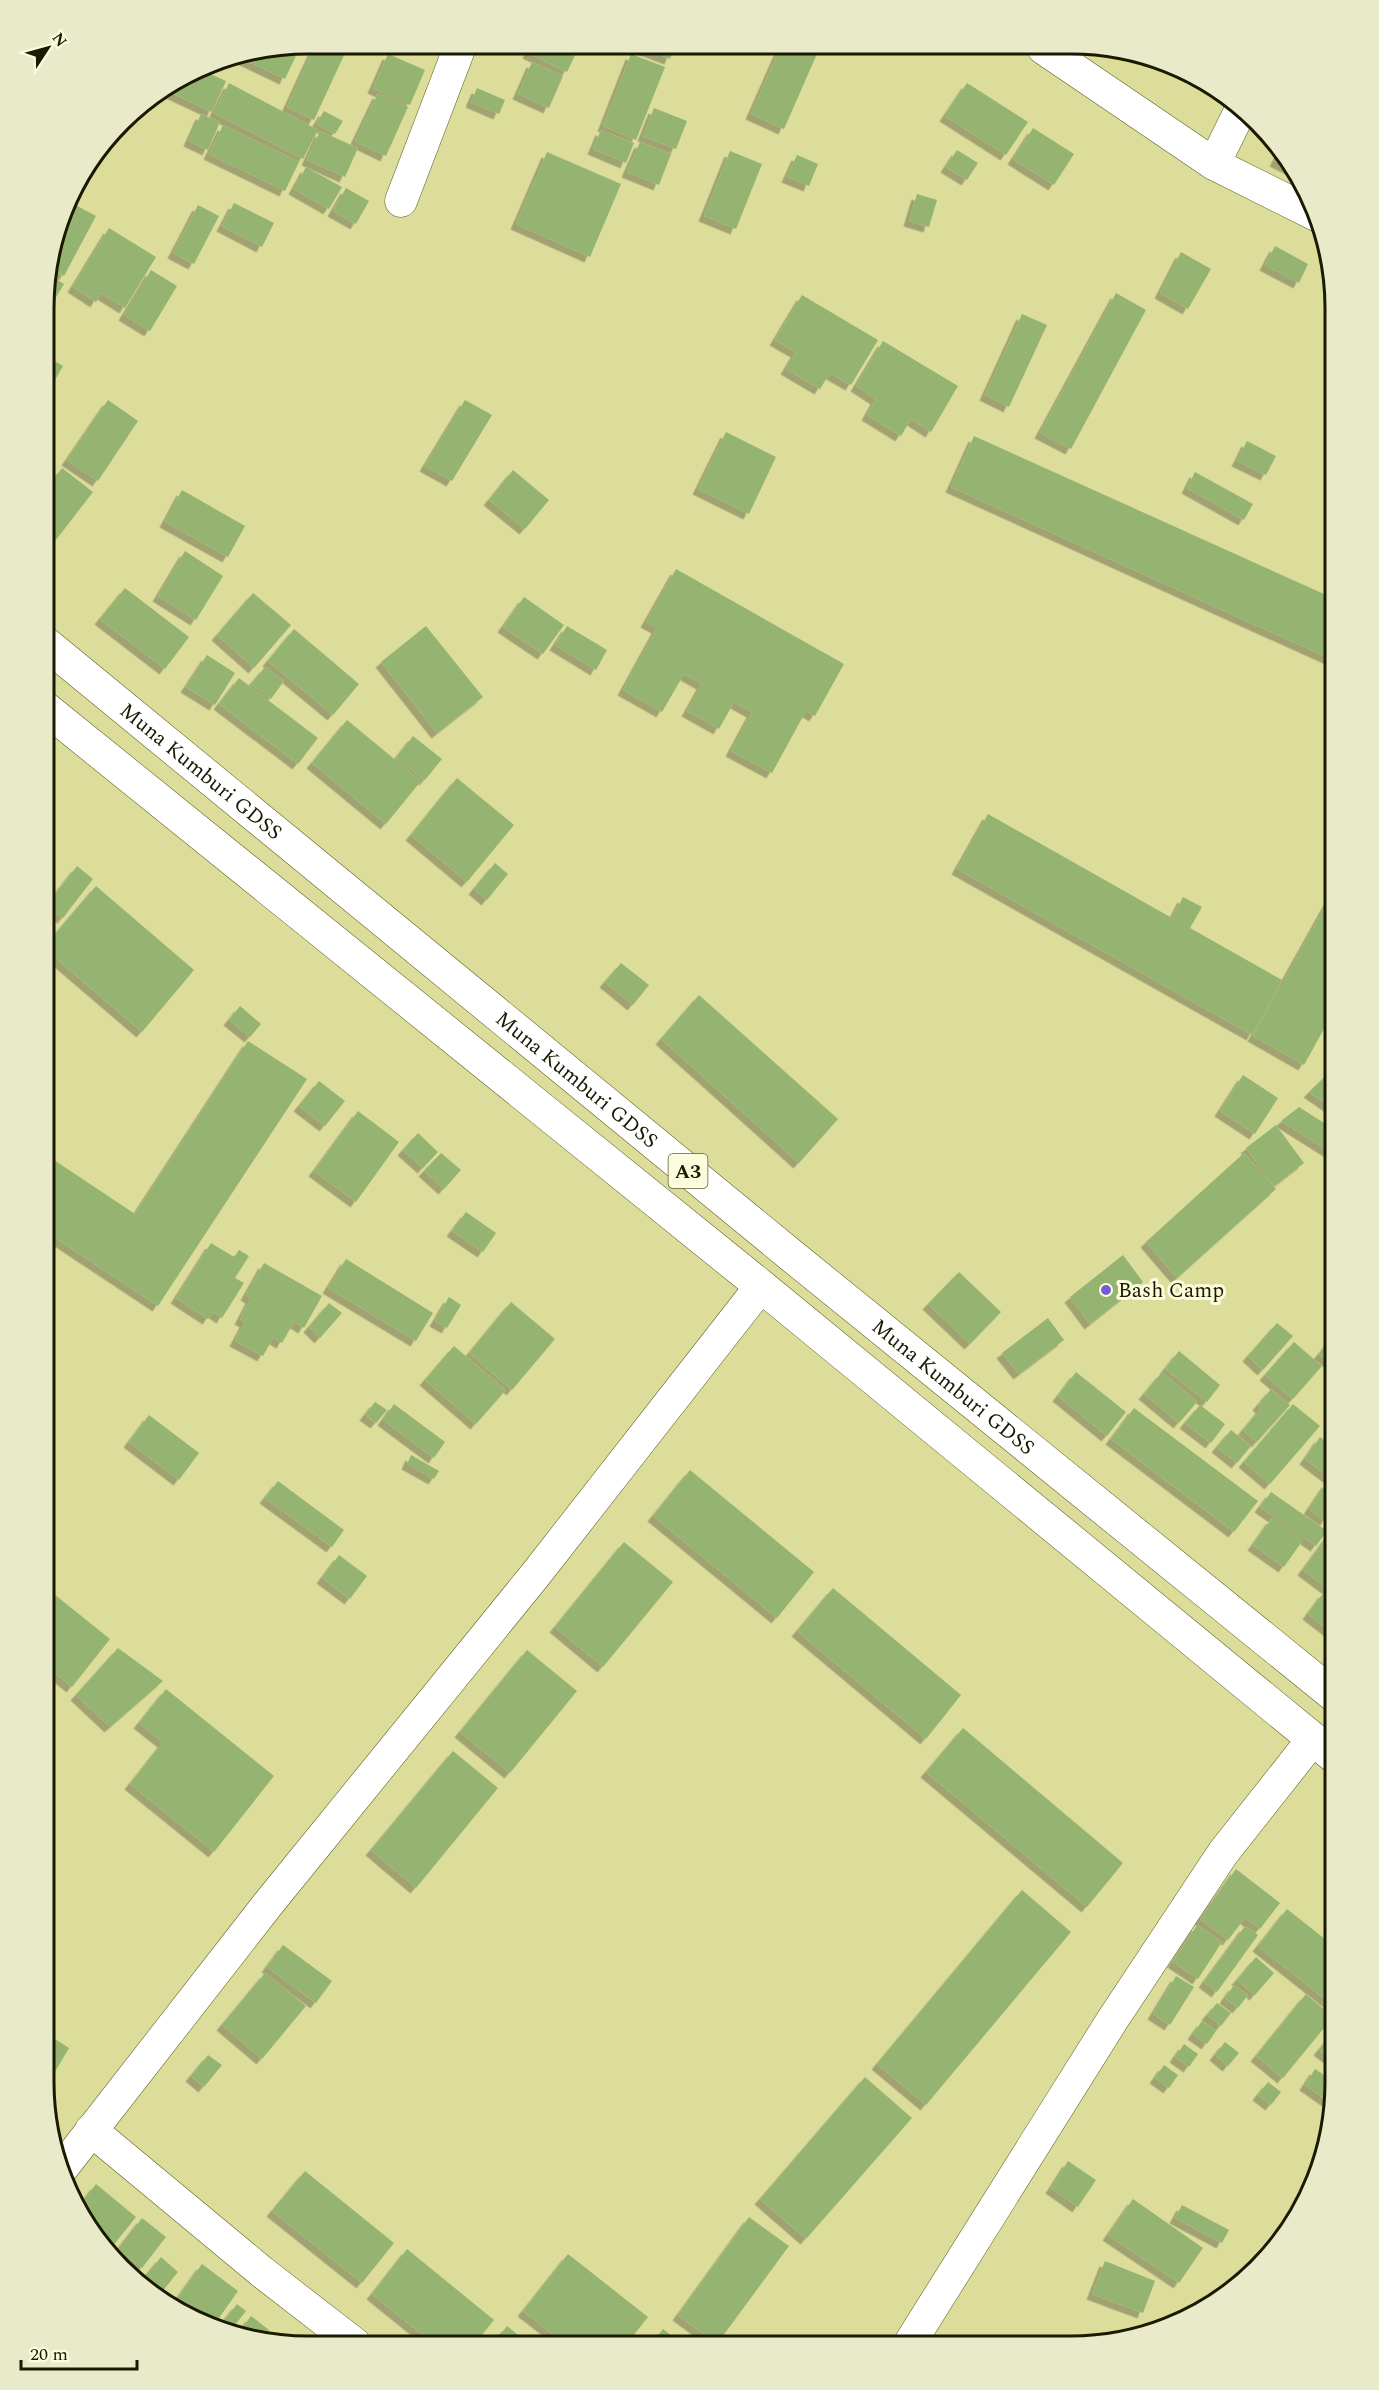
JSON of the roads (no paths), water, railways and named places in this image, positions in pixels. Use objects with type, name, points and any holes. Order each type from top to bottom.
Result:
[{"type":"highway","name":"Muna Kumburi GDSS","points":[[54,650],[801,1264],[1325,1688]]},
{"type":"highway","name":"Muna Kumburi GDSS","points":[[54,721],[761,1286],[1324,1748]]},
{"type":"street","points":[[401,201],[454,54]]},
{"type":"street","points":[[1052,54],[1214,164],[1305,210]]},
{"type":"street","points":[[1214,164],[1237,116]]},
{"type":"street","points":[[67,2162],[268,1904],[536,1574],[761,1286]]},
{"type":"street","points":[[914,2336],[1113,2019],[1223,1853],[1324,1748]]},
{"type":"street","points":[[91,2130],[262,2272],[345,2336]]},
{"type":"place","name":"Bash Camp","points":[[1106,1290]]}]
